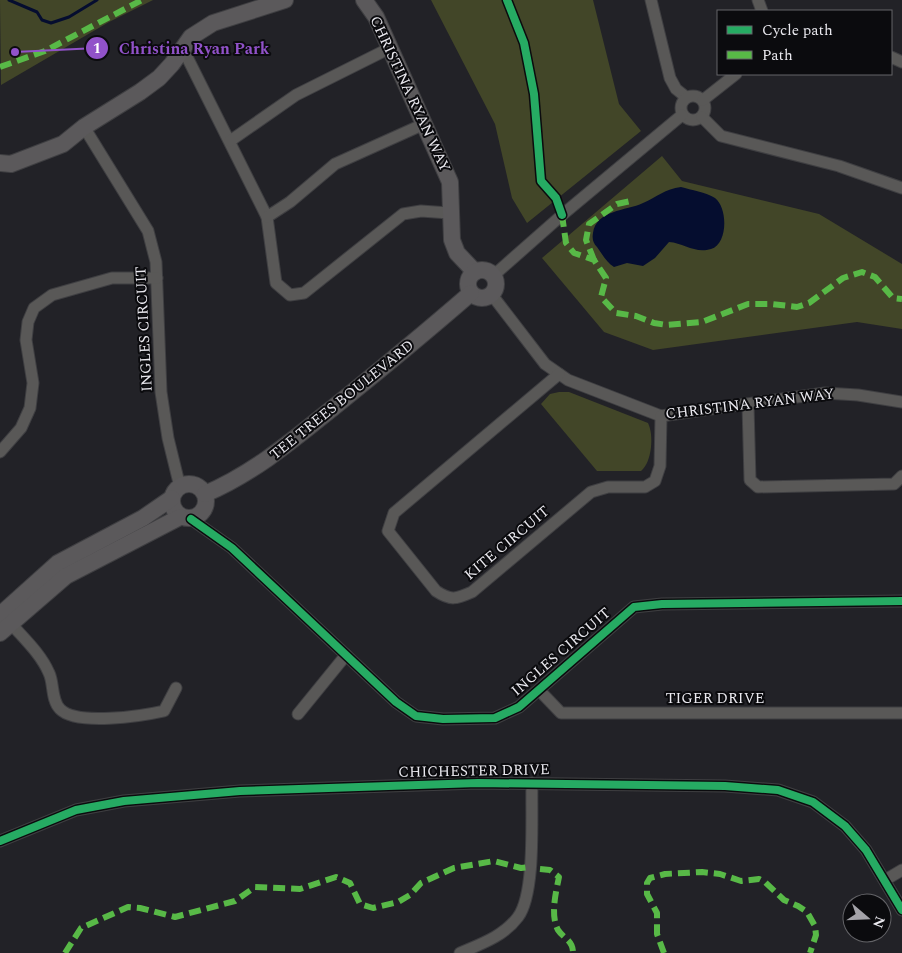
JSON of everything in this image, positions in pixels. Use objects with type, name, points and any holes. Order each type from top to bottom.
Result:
[{"type":"street","points":[[0,164],[11,164],[63,144],[84,127],[153,82],[172,64],[191,37],[213,23],[285,0]]},
{"type":"street","name":"CHRISTINA RYAN WAY","points":[[364,0],[376,17],[450,182],[449,213],[452,240],[457,252],[475,272]]},
{"type":"street","points":[[651,0],[670,78],[676,89],[686,97]]},
{"type":"street","points":[[230,141],[296,95],[390,48]]},
{"type":"street","points":[[182,49],[267,217],[276,284],[290,295],[304,293],[403,214],[420,211],[449,213]]},
{"type":"street","points":[[703,100],[735,75]]},
{"type":"street","points":[[692,95],[703,100],[706,109],[702,117],[696,120],[688,120],[682,114],[680,108],[686,97],[692,95]]},
{"type":"street","points":[[494,275],[682,114]]},
{"type":"street","points":[[702,117],[721,136],[839,166],[902,188]]},
{"type":"street","points":[[267,217],[290,202],[335,164],[424,124]]},
{"type":"street","name":"INGLES CIRCUIT","points":[[84,127],[148,231],[156,262],[161,392],[176,492]]},
{"type":"street","points":[[485,270],[494,275],[497,283],[492,295],[483,299],[471,293],[469,280],[475,272],[485,270]]},
{"type":"street","points":[[0,452],[21,428],[30,408],[33,383],[26,340],[28,322],[34,308],[52,295],[112,278],[157,278]]},
{"type":"street","name":"TEE TREES BOULEVARD","points":[[205,494],[234,482],[269,459],[408,348],[471,293]]},
{"type":"street","name":"CHRISTINA RYAN WAY","points":[[492,295],[545,364],[568,380],[661,416],[824,393],[858,395],[902,402]]},
{"type":"street","name":"KITE CIRCUIT","points":[[559,374],[394,513],[388,531],[436,591],[446,598],[454,600],[472,592],[591,492],[608,487],[645,488],[655,481],[660,466],[661,416]]},
{"type":"street","points":[[748,405],[750,480],[758,487],[894,484],[902,476]]},
{"type":"street","points":[[190,484],[196,485],[205,494],[207,500],[203,512],[185,518],[66,576],[3,621],[58,563],[143,518],[176,492],[190,484]]},
{"type":"street","points":[[176,492],[175,511],[185,518]]},
{"type":"street","name":"INGLES CIRCUIT","points":[[185,518],[232,548],[396,702],[416,716],[442,719],[496,718],[519,707],[634,607],[662,604],[902,600]]},
{"type":"street","points":[[3,621],[41,658],[50,675],[52,692],[59,709],[74,718],[142,716],[164,711],[176,688]]},
{"type":"street","points":[[298,714],[346,655]]},
{"type":"street","name":"TIGER DRIVE","points":[[539,690],[561,713],[902,713]]},
{"type":"street","points":[[460,953],[494,939],[519,917],[529,890],[532,784]]},
{"type":"street","name":"CHICHESTER DRIVE","points":[[0,841],[76,810],[124,801],[240,791],[532,784],[725,786],[778,790],[813,802],[845,826],[866,850],[886,880],[902,910]]},
{"type":"street","points":[[886,880],[902,870]]},
{"type":"green space","points":[[0,0],[153,0],[109,22],[1,85]]},
{"type":"green space","points":[[431,0],[593,0],[619,104],[641,131],[527,223],[512,198],[495,124]]},
{"type":"green space","points":[[662,156],[682,181],[819,214],[902,264],[902,329],[857,322],[653,350],[604,332],[542,258]]},
{"type":"green space","points":[[569,392],[648,423],[651,434],[651,448],[645,467],[641,471],[597,471],[541,404],[550,394]]},
{"type":"water","points":[[681,187],[707,194],[715,198],[719,203],[724,217],[724,225],[721,240],[717,246],[711,249],[700,250],[669,242],[655,258],[643,266],[627,263],[614,267],[609,263],[593,241],[595,225],[613,212],[636,206],[666,191]]},
{"type":"waterway","points":[[9,0],[37,12],[42,20],[51,23],[69,17],[97,0]]},
{"type":"marked path","points":[[0,67],[45,51],[142,0]]},
{"type":"marked path","points":[[594,260],[586,240],[589,224],[617,204],[631,201]]},
{"type":"marked path","points":[[562,215],[566,243],[574,253],[594,260],[606,278],[601,297],[616,313],[636,316],[654,323],[667,325],[702,322],[748,304],[797,307],[809,303],[843,278],[862,272],[875,277],[893,298],[902,299]]},
{"type":"marked path","points":[[65,953],[81,928],[128,907],[140,908],[175,917],[235,901],[255,887],[300,889],[336,877],[350,883],[360,904],[373,908],[398,902],[410,895],[421,883],[454,868],[494,861],[521,868],[530,867]]},
{"type":"marked path","points":[[540,869],[550,870],[559,877],[554,904],[554,918],[558,930],[572,945],[573,953]]},
{"type":"marked path","points":[[664,953],[657,934],[657,913],[647,894],[647,883],[650,878],[665,874],[702,872],[720,874],[741,881],[759,879],[765,882],[784,900],[807,912],[815,926],[816,935],[810,953]]},
{"type":"cycle path","points":[[507,0],[524,43],[534,94],[541,181],[556,198],[562,215]]},
{"type":"cycle path","points":[[191,519],[232,548],[396,702],[416,716],[443,719],[495,718],[519,707],[634,607],[662,604],[902,601]]},
{"type":"cycle path","points":[[0,841],[76,810],[124,801],[240,791],[478,783],[725,786],[778,790],[813,802],[845,826],[866,850],[902,910]]},
{"type":"place","name":"Christina Ryan Park","points":[[15,52]]}]
